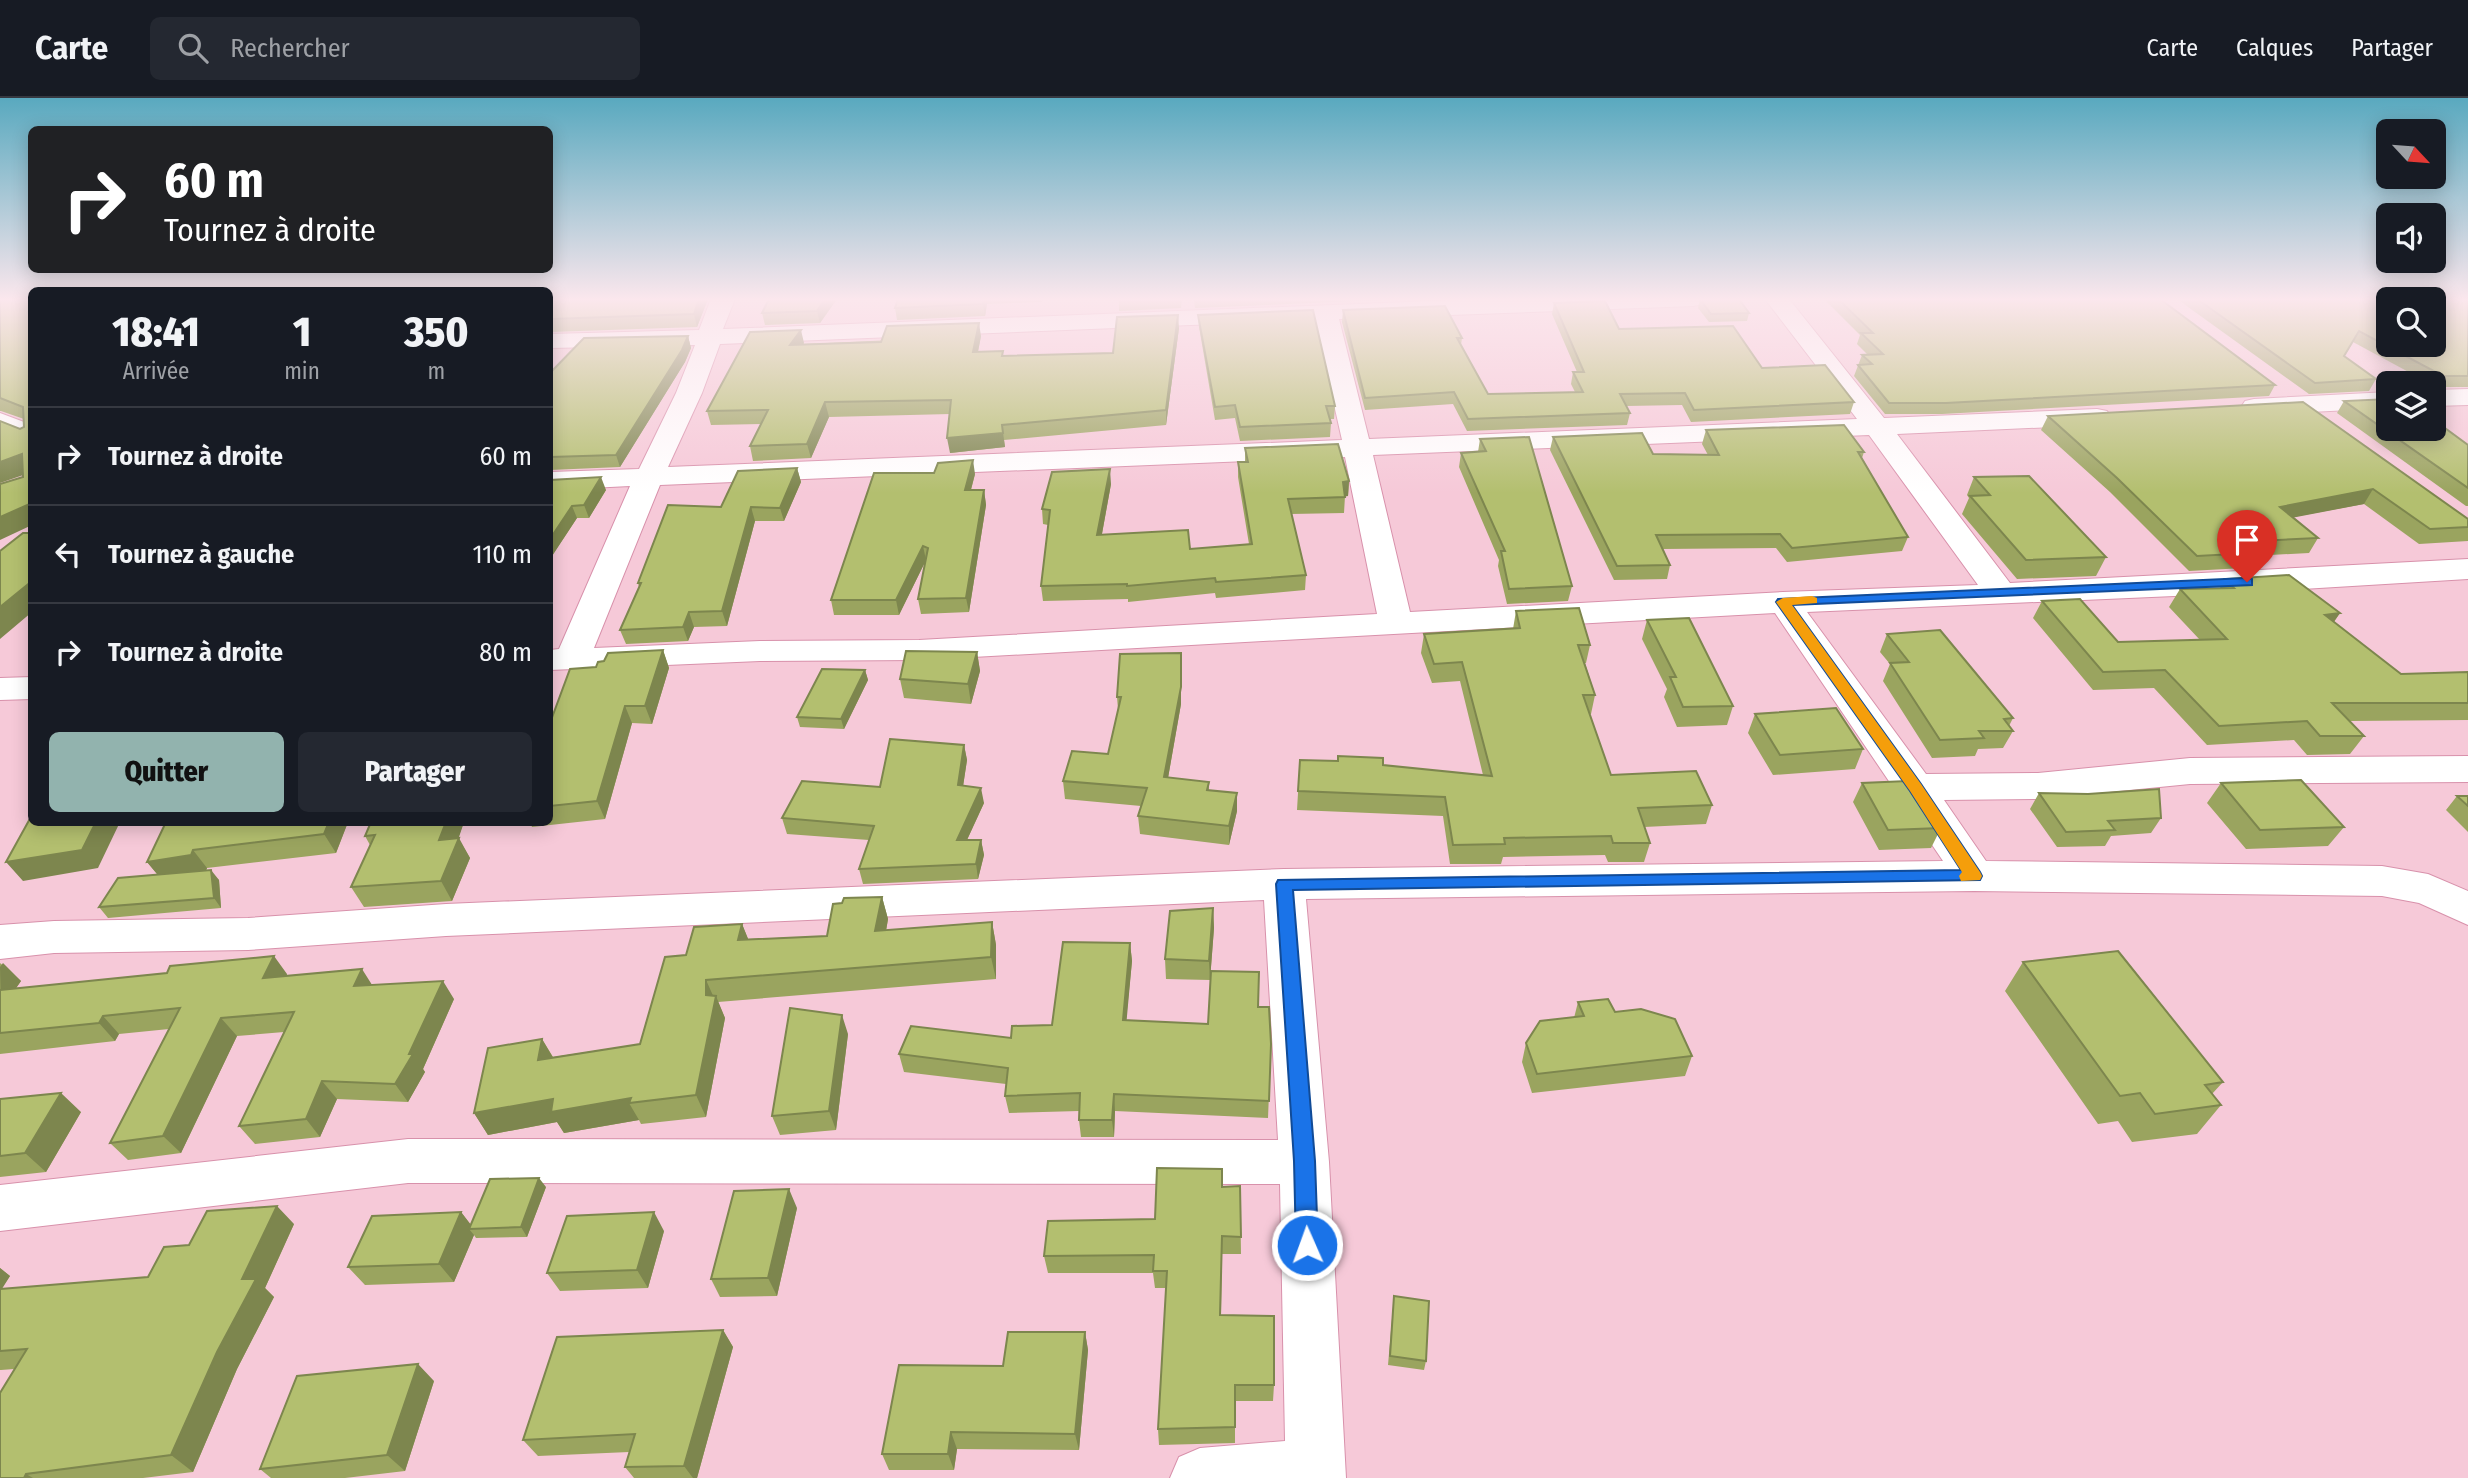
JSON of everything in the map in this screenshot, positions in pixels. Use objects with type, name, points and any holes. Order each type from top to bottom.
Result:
[{"type":"street","points":[[700,363],[689,393],[561,660],[760,651],[919,650],[1149,639],[1395,622],[2468,569]]},
{"type":"street","points":[[1337,363],[1381,547],[1395,622]]},
{"type":"street","points":[[1827,363],[2000,592]]},
{"type":"street","points":[[2270,381],[2335,428]]},
{"type":"street","points":[[2446,398],[2468,397]]},
{"type":"street","points":[[2232,409],[2376,401]]},
{"type":"street","points":[[553,481],[1876,425],[1942,425],[2121,415]]},
{"type":"street","points":[[0,421],[28,433]]},
{"type":"street","points":[[1783,602],[1974,876]]},
{"type":"street","points":[[0,689],[28,688]]},
{"type":"street","points":[[1915,788],[2038,786],[2190,771],[2468,769]]},
{"type":"street","points":[[0,942],[54,937],[248,934],[446,920],[1284,884],[1974,876],[2382,881],[2428,889],[2468,909]]},
{"type":"street","points":[[1200,1478],[1315,1473],[1304,1161],[1284,884]]},
{"type":"street","points":[[0,1208],[408,1161],[1304,1161]]},
{"type":"building","points":[[0,363],[28,363],[28,505],[0,517],[0,484],[23,477],[22,454],[0,462],[0,421],[20,429],[24,427],[23,407],[0,398]]},
{"type":"building","points":[[559,363],[674,363],[616,455],[553,457],[553,370]]},
{"type":"building","points":[[733,363],[1172,363],[1166,410],[1002,425],[1003,433],[947,438],[951,400],[825,402],[807,444],[750,446],[768,410],[707,411]]},
{"type":"building","points":[[1207,363],[1325,363],[1335,406],[1326,406],[1331,423],[1240,427],[1235,405],[1215,407]]},
{"type":"building","points":[[1356,363],[1471,363],[1488,394],[1583,392],[1573,372],[1584,372],[1580,363],[1759,363],[1762,368],[1825,365],[1854,402],[1694,410],[1685,393],[1620,394],[1630,413],[1468,419],[1454,392],[1365,398]]},
{"type":"building","points":[[2246,363],[2275,385],[1946,403],[1889,403],[1858,365]]},
{"type":"building","points":[[2287,363],[2354,363],[2376,379],[2315,383]]},
{"type":"building","points":[[2419,363],[2468,363],[2468,376],[2446,376],[2446,371],[2434,371]]},
{"type":"building","points":[[2376,400],[2376,423],[2344,401]]},
{"type":"building","points":[[2303,402],[2468,519],[2468,527],[2430,529],[2373,489],[2280,507],[2318,538],[2238,542],[2254,553],[2197,556],[2048,416]]},
{"type":"building","points":[[1844,425],[1864,452],[1858,452],[1908,537],[1792,548],[1780,534],[1656,535],[1670,565],[1617,566],[1553,437],[1642,433],[1653,454],[1719,455],[1706,430]]},
{"type":"building","points":[[2446,429],[2468,445],[2468,488],[2401,441],[2446,441]]},
{"type":"building","points":[[1529,437],[1572,586],[1509,589],[1501,551],[1505,551],[1461,453],[1486,451],[1480,439]]},
{"type":"building","points":[[1338,444],[1349,481],[1343,482],[1345,497],[1288,499],[1306,575],[1216,582],[1215,578],[1127,586],[1041,586],[1050,510],[1042,509],[1052,472],[1110,469],[1097,535],[1188,530],[1190,549],[1252,544],[1238,462],[1248,462],[1245,448]]},
{"type":"building","points":[[973,460],[965,490],[984,490],[966,598],[918,599],[928,548],[923,546],[896,600],[831,600],[874,473],[934,473],[938,463]]},
{"type":"building","points":[[797,468],[780,508],[751,507],[722,611],[689,612],[683,627],[620,630],[641,583],[638,583],[668,505],[721,507],[738,471]]},
{"type":"building","points":[[2029,476],[2106,557],[2026,560],[1970,496],[1990,495],[1974,477]]},
{"type":"building","points":[[601,477],[584,505],[572,506],[553,534],[553,480]]},
{"type":"building","points":[[23,533],[28,533],[28,584],[0,607],[0,551]]},
{"type":"building","points":[[2289,575],[2340,613],[2325,615],[2401,674],[2468,672],[2468,703],[2332,703],[2364,736],[2320,736],[2307,721],[2219,726],[2165,670],[2103,672],[2042,601],[2080,599],[2118,642],[2227,639],[2180,589],[2234,588],[2225,579]]},
{"type":"building","points":[[1579,608],[1590,645],[1578,645],[1595,695],[1583,695],[1611,775],[1696,771],[1712,805],[1638,808],[1650,843],[1613,843],[1611,836],[1504,838],[1505,844],[1453,845],[1445,797],[1298,791],[1300,760],[1338,761],[1338,756],[1383,758],[1383,765],[1492,776],[1462,662],[1434,664],[1424,634],[1520,628],[1516,611]]},
{"type":"building","points":[[1689,618],[1733,706],[1683,707],[1670,677],[1676,677],[1647,620]]},
{"type":"building","points":[[1940,630],[2013,718],[2004,719],[2013,731],[1979,731],[1984,738],[1940,740],[1890,663],[1909,662],[1887,634]]},
{"type":"building","points":[[663,650],[645,706],[625,706],[597,801],[553,806],[553,715],[570,669],[596,667],[598,662],[604,661],[608,653]]},
{"type":"building","points":[[906,651],[977,652],[968,684],[900,679]]},
{"type":"building","points":[[1181,653],[1181,687],[1164,777],[1209,782],[1207,790],[1237,793],[1229,826],[1138,816],[1147,788],[1063,781],[1072,751],[1108,754],[1121,697],[1117,697],[1120,654]]},
{"type":"building","points":[[822,669],[865,670],[841,719],[797,717]]},
{"type":"building","points":[[1836,708],[1863,749],[1780,755],[1755,714]]},
{"type":"building","points":[[890,739],[964,745],[958,785],[981,788],[957,840],[981,840],[976,864],[859,869],[874,826],[782,818],[802,781],[880,787]]},
{"type":"building","points":[[2301,780],[2344,827],[2260,830],[2221,783]]},
{"type":"building","points":[[1908,781],[1941,828],[1888,830],[1862,783]]},
{"type":"building","points":[[2159,789],[2161,818],[2108,821],[2115,830],[2066,832],[2039,793],[2088,794]]},
{"type":"building","points":[[2457,796],[2468,796],[2468,806]]},
{"type":"building","points":[[28,822],[28,826],[94,826],[82,850],[6,862]]},
{"type":"building","points":[[164,826],[327,826],[324,834],[193,850],[191,855],[147,862]]},
{"type":"building","points":[[369,826],[444,826],[439,840],[459,838],[441,881],[351,887],[375,835],[365,836]]},
{"type":"building","points":[[211,870],[214,898],[99,907],[118,878]]},
{"type":"building","points":[[882,897],[875,931],[992,922],[991,957],[706,980],[706,995],[716,996],[696,1095],[629,1103],[631,1098],[551,1112],[553,1099],[474,1113],[488,1048],[542,1039],[538,1060],[640,1044],[665,957],[686,955],[694,927],[742,924],[738,940],[827,936],[833,904],[842,903],[844,898]]},
{"type":"building","points":[[1213,908],[1209,961],[1165,959],[1170,911]]},
{"type":"building","points":[[1063,942],[1130,943],[1123,1020],[1208,1024],[1211,971],[1259,972],[1258,1007],[1269,1007],[1269,1101],[1114,1094],[1112,1120],[1079,1120],[1080,1093],[1005,1096],[1008,1068],[899,1054],[911,1026],[1011,1038],[1012,1026],[1052,1025]]},
{"type":"building","points":[[2118,951],[2223,1082],[2205,1085],[2221,1105],[2155,1114],[2140,1093],[2120,1096],[2023,962]]},
{"type":"building","points":[[274,956],[263,978],[362,969],[354,986],[443,981],[409,1054],[413,1054],[395,1084],[322,1081],[306,1119],[239,1126],[294,1012],[221,1018],[163,1136],[110,1143],[180,1008],[103,1016],[99,1023],[0,1033],[0,990],[167,973],[170,966]]},
{"type":"building","points":[[1608,999],[1615,1012],[1641,1009],[1675,1019],[1692,1056],[1537,1074],[1526,1043],[1540,1021],[1584,1016],[1578,1002]]},
{"type":"building","points":[[790,1008],[842,1015],[829,1111],[772,1116]]},
{"type":"building","points":[[61,1093],[25,1153],[0,1156],[0,1099]]},
{"type":"building","points":[[1157,1168],[1222,1169],[1222,1187],[1240,1186],[1241,1237],[1222,1236],[1220,1315],[1274,1316],[1274,1385],[1235,1385],[1235,1427],[1158,1429],[1167,1271],[1153,1271],[1154,1255],[1044,1256],[1048,1221],[1155,1219]]},
{"type":"building","points":[[539,1178],[521,1227],[469,1229],[490,1179]]},
{"type":"building","points":[[789,1189],[768,1278],[711,1279],[734,1191]]},
{"type":"building","points":[[277,1206],[242,1279],[256,1279],[217,1352],[171,1455],[26,1474],[24,1478],[0,1478],[0,1393],[27,1349],[0,1351],[0,1289],[148,1277],[164,1247],[189,1245],[207,1211]]},
{"type":"building","points":[[461,1212],[439,1264],[348,1267],[372,1216]]},
{"type":"building","points":[[654,1212],[637,1270],[547,1273],[567,1216]]},
{"type":"building","points":[[1394,1296],[1429,1301],[1426,1361],[1390,1356]]},
{"type":"building","points":[[723,1330],[684,1466],[625,1467],[635,1434],[523,1440],[557,1337]]},
{"type":"building","points":[[1008,1332],[1085,1332],[1075,1434],[951,1432],[948,1454],[882,1454],[899,1365],[1003,1366]]},
{"type":"building","points":[[418,1364],[387,1455],[260,1469],[297,1376]]},
{"type":"slow traffic","points":[[1812,600],[1783,602],[1974,876],[1967,876]]},
{"type":"route","points":[[1307,1245],[1304,1161],[1284,884],[1974,876],[1783,602],[2247,582]]}]
